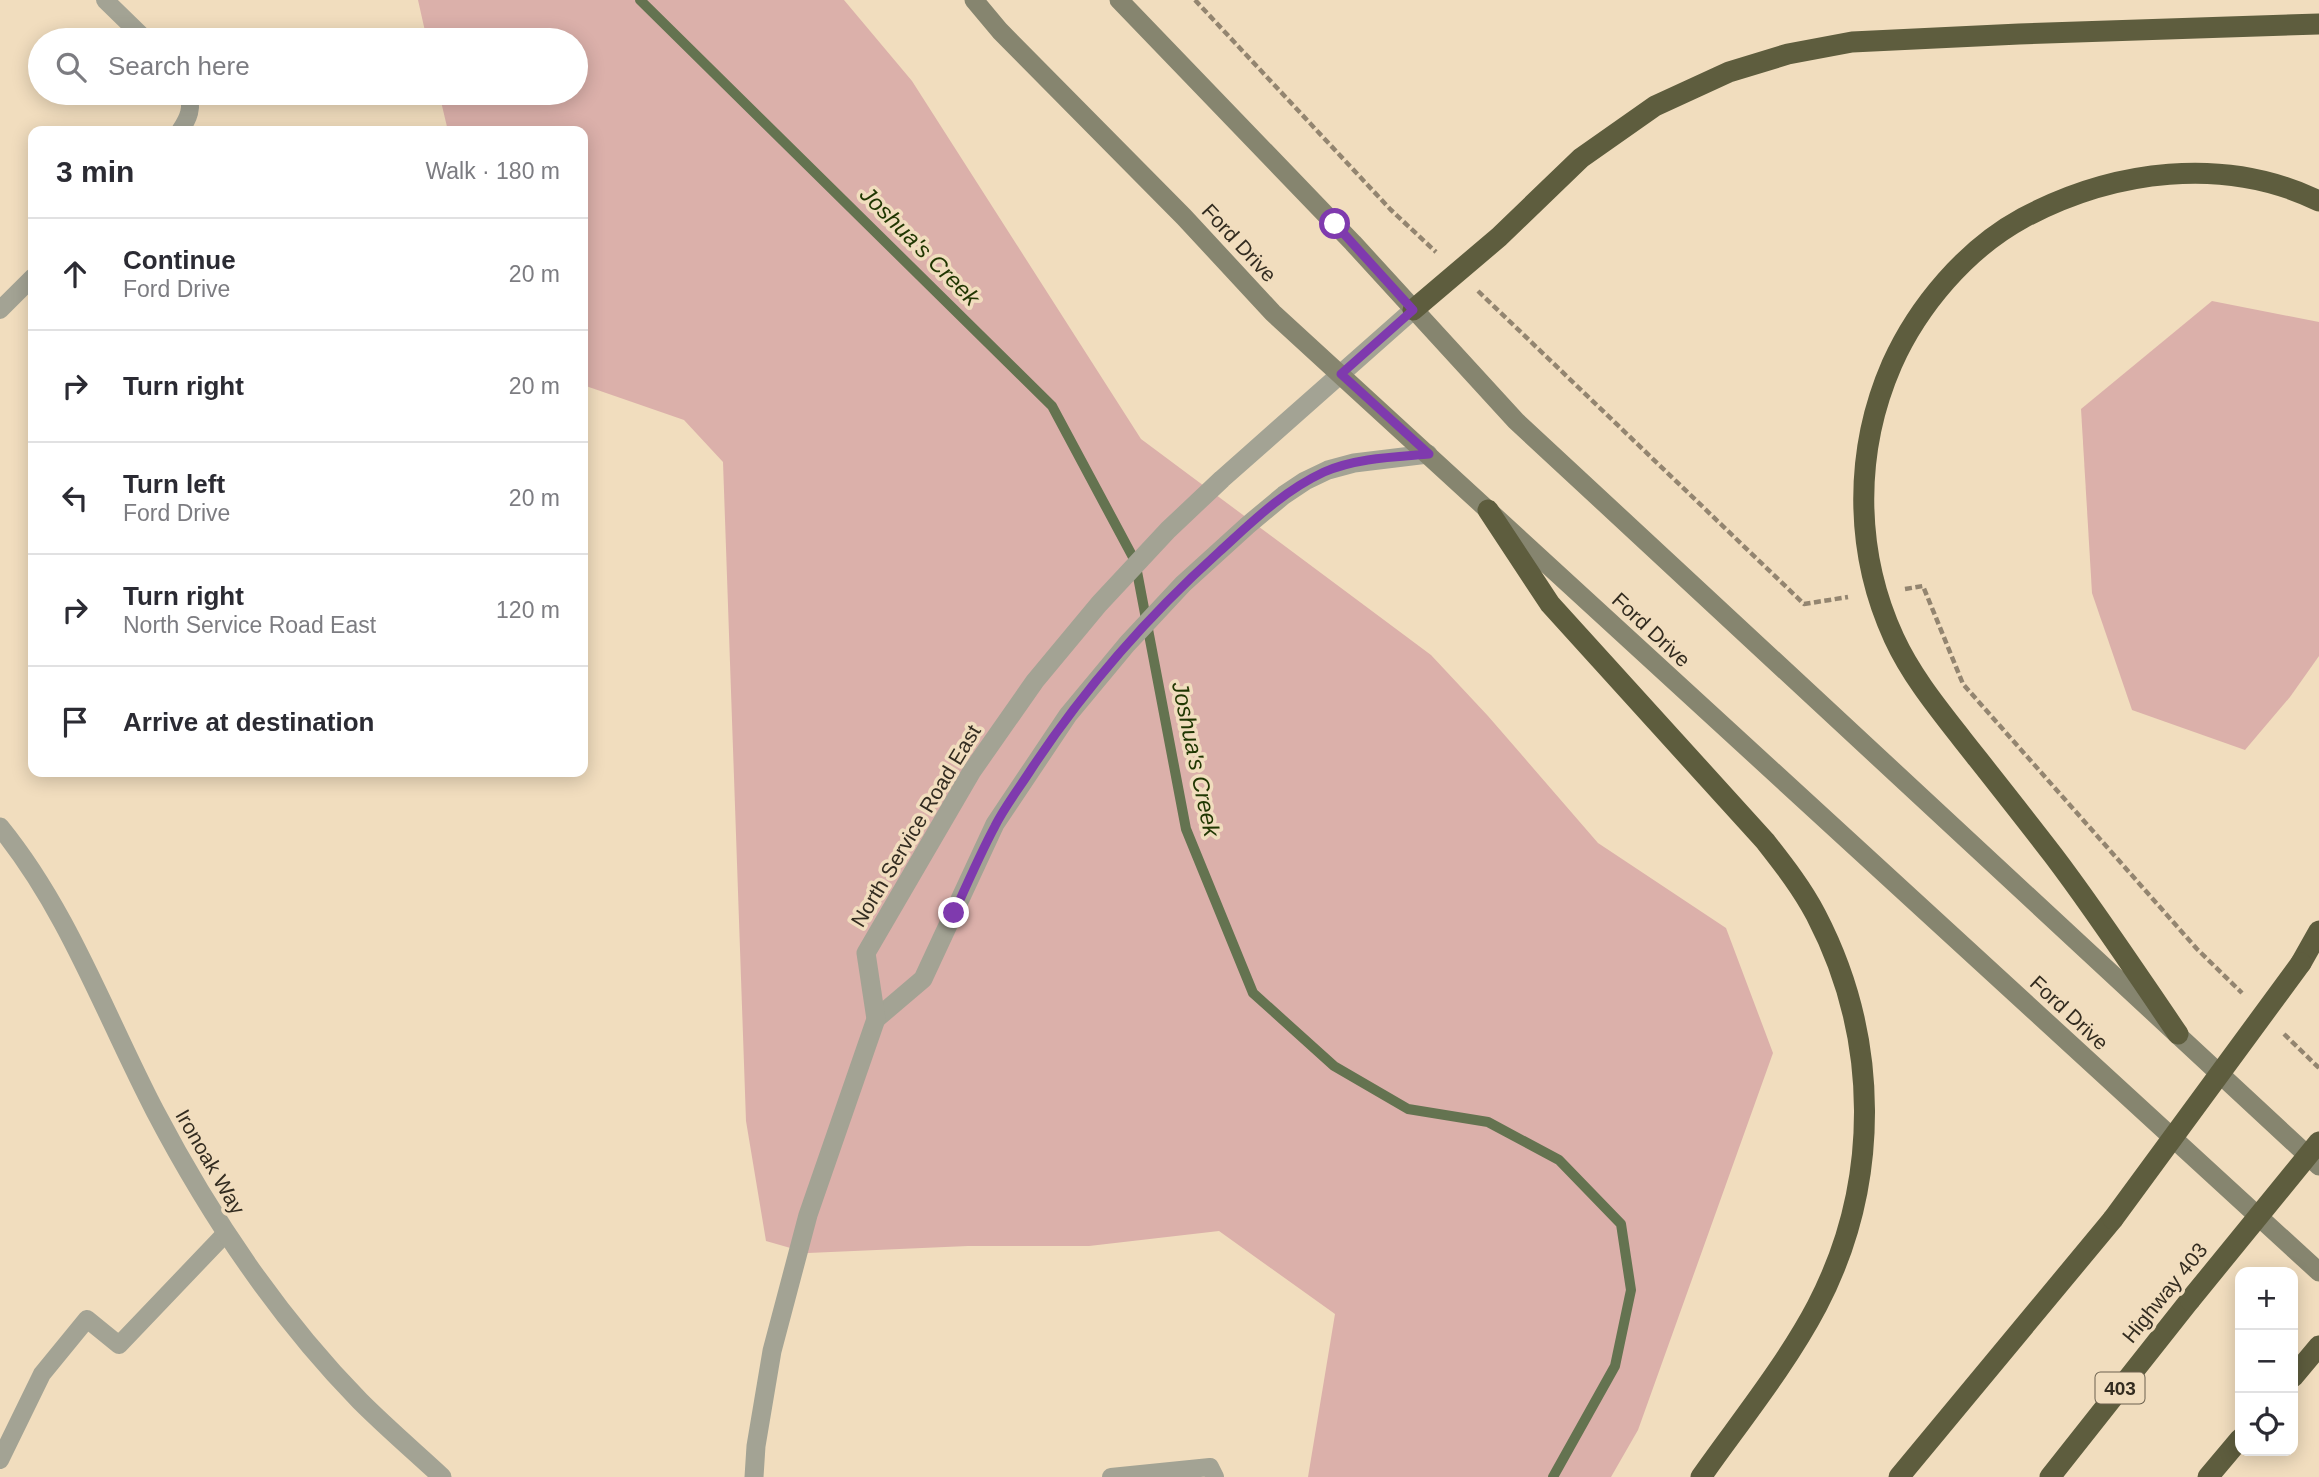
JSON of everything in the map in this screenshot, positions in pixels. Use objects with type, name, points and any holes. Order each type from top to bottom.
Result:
[{"type":"highway","points":[[1413,310],[1499,237],[1581,158],[1655,106],[1729,72],[1788,54],[1852,42],[2319,24]]},
{"type":"highway","points":[[2178,1034],[2055,858],[1915,676],[1894,639],[1867,556],[1863,513],[1864,469],[1871,427],[1883,385],[1900,345],[1930,300],[1951,275],[1983,246],[2018,221],[2057,201],[2097,186],[2140,177],[2183,173],[2226,175],[2269,183],[2319,201]]},
{"type":"highway","points":[[1488,510],[1550,604],[1765,841],[1791,876],[1815,913],[1834,953],[1849,993],[1859,1036],[1865,1102],[1862,1160],[1852,1218],[1837,1264],[1792,1348],[1701,1477]]},
{"type":"highway","points":[[1899,1477],[2113,1219],[2301,963],[2319,931]]},
{"type":"highway","name":"Highway 403","points":[[2050,1477],[2319,1142]]},
{"type":"highway","points":[[2298,1371],[2319,1346]]},
{"type":"highway","points":[[2208,1477],[2235,1445]]},
{"type":"main road","name":"Ford Drive","points":[[974,0],[1000,31],[1184,217],[1273,313],[2319,1272]]},
{"type":"main road","points":[[1119,0],[1343,233],[1516,421],[2319,1166]]},
{"type":"street","name":"North Service Road East","points":[[754,1477],[756,1446],[772,1351],[808,1215],[876,1019],[866,953],[972,771],[1035,681],[1100,604],[1151,549],[1247,458],[1413,310]]},
{"type":"street","points":[[876,1019],[923,979],[995,824],[1068,715],[1127,644],[1183,584],[1284,495],[1328,470],[1354,463],[1429,454]]},
{"type":"street","name":"Ironoak Way","points":[[0,827],[22,855],[55,907],[155,1112],[225,1234],[291,1323],[360,1401],[442,1477]]},
{"type":"street","points":[[2301,963],[2319,940]]},
{"type":"lane","points":[[105,0],[134,28]]},
{"type":"lane","points":[[183,126],[189,118],[190,105]]},
{"type":"lane","points":[[0,310],[28,282]]},
{"type":"lane","points":[[0,1460],[42,1374],[87,1319],[119,1345],[225,1234]]},
{"type":"lane","points":[[1111,1477],[1210,1467],[1215,1477]]},
{"type":"path","points":[[1195,0],[1391,210]]},
{"type":"shaded area","points":[[418,0],[844,0],[912,81],[1141,439],[1431,655],[1488,716],[1598,843],[1726,928],[1773,1053],[1638,1430],[1611,1477],[1308,1477],[1335,1314],[1219,1231],[1089,1246],[968,1246],[808,1253],[766,1241],[746,1121],[723,462],[684,420],[588,387],[588,126],[447,126],[442,105],[588,105],[588,28],[424,28]]},
{"type":"shaded area","points":[[2212,301],[2319,322],[2319,656],[2290,697],[2245,750],[2132,710],[2092,593],[2081,409]]},
{"type":"waterway","name":"Joshua's Creek","points":[[640,0],[1052,406],[1135,561],[1186,829],[1253,993],[1334,1066],[1408,1109],[1488,1122],[1559,1160],[1621,1224],[1631,1290],[1615,1366],[1553,1477]]},
{"type":"route","points":[[954,913],[995,824],[1068,715],[1127,644],[1183,584],[1248,525],[1284,495],[1306,481],[1328,470],[1354,463],[1429,454],[1341,374],[1413,310],[1335,224]]}]
